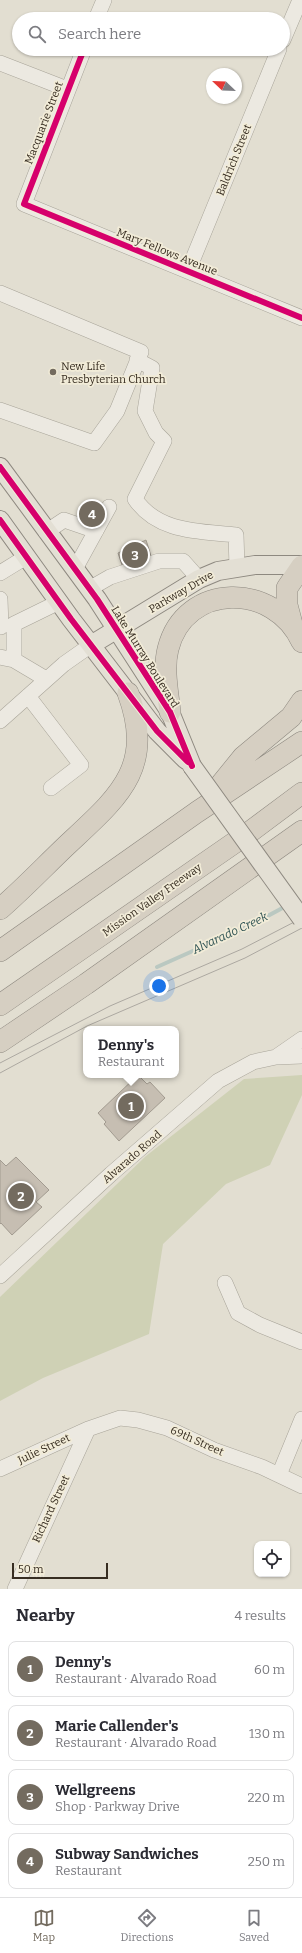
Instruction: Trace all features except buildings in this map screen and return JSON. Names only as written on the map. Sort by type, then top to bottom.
[{"type":"highway","points":[[302,565],[287,588],[287,605],[292,624],[302,642]]},
{"type":"highway","points":[[170,712],[166,663],[168,648],[179,624],[198,607],[218,599],[240,597],[266,604],[279,612],[292,624]]},
{"type":"highway","points":[[0,909],[104,810],[120,792],[129,776],[135,760],[137,742],[136,726],[128,693]]},
{"type":"highway","points":[[198,812],[244,757],[291,717],[302,701]]},
{"type":"highway","points":[[0,951],[198,812],[302,742]]},
{"type":"highway","name":"Mission Valley Freeway","points":[[0,1005],[247,834],[302,793]]},
{"type":"highway","points":[[0,1042],[86,984],[302,830]]},
{"type":"main road","name":"Lake Murray Boulevard","points":[[0,467],[46,532],[89,588],[170,712],[192,766]]},
{"type":"main road","name":"Lake Murray Boulevard","points":[[0,520],[59,602],[157,731],[192,766],[302,919]]},
{"type":"main road","name":"Parkway Drive","points":[[91,645],[199,579],[218,571],[255,565],[302,565]]},
{"type":"street","points":[[99,12],[104,0]]},
{"type":"street","points":[[290,24],[300,0]]},
{"type":"street","name":"Macquarie Street","points":[[24,204],[81,56]]},
{"type":"street","name":"Baldrich Street","points":[[188,271],[276,56]]},
{"type":"street","points":[[0,63],[68,89]]},
{"type":"street","name":"Mary Fellows Avenue","points":[[24,204],[302,318]]},
{"type":"street","points":[[0,293],[141,352],[117,411],[94,443],[0,410]]},
{"type":"street","points":[[137,360],[152,368],[145,411],[156,433],[164,441],[135,499],[141,508],[176,529],[236,535],[237,567]]},
{"type":"street","points":[[75,569],[109,507]]},
{"type":"street","points":[[46,532],[64,520],[96,530]]},
{"type":"street","points":[[0,573],[26,557]]},
{"type":"street","points":[[89,588],[110,577],[159,561],[183,561],[199,579]]},
{"type":"street","points":[[0,600],[5,626],[7,659],[46,679]]},
{"type":"street","points":[[5,626],[59,602]]},
{"type":"street","points":[[0,721],[46,679],[91,645]]},
{"type":"street","points":[[28,696],[81,764],[51,788]]},
{"type":"street","name":"Alvarado Road","points":[[276,1057],[302,1039]]},
{"type":"street","name":"Alvarado Road","points":[[0,1276],[111,1174],[218,1081],[253,1062],[276,1057],[302,1056]]},
{"type":"street","points":[[225,1283],[238,1313],[260,1325],[302,1342]]},
{"type":"street","name":"69th Street","points":[[88,1429],[120,1418],[138,1420],[167,1428],[214,1450],[280,1475],[302,1486]]},
{"type":"street","points":[[280,1475],[302,1419]]},
{"type":"street","name":"Julie Street","points":[[0,1469],[88,1429]]},
{"type":"street","name":"Richard Street","points":[[15,1589],[88,1429]]},
{"type":"green space","points":[[302,1075],[302,1095],[270,1165],[226,1184],[163,1244],[149,1334],[43,1378],[0,1401],[0,1297],[146,1156],[244,1079]]},
{"type":"waterway","name":"Alvarado Creek","points":[[157,967],[251,925],[288,905]]},
{"type":"tram line","points":[[0,1063],[110,1006],[242,949],[302,918]]},
{"type":"tram line","points":[[87,1026],[245,958],[302,928]]},
{"type":"tram line","points":[[0,1073],[83,1028]]},
{"type":"cycle path","points":[[81,56],[24,204],[302,318]]},
{"type":"cycle path","points":[[0,467],[97,599],[170,712],[192,766]]},
{"type":"cycle path","points":[[0,520],[71,619],[157,731],[188,762]]},
{"type":"place","name":"New Life Presbyterian Church","points":[[53,372]]},
{"type":"place","name":"Subway Sandwiches","points":[[92,514]]},
{"type":"place","name":"Wellgreens","points":[[135,555]]},
{"type":"place","name":"Denny's","points":[[131,1106]]},
{"type":"place","name":"Marie Callender's","points":[[21,1196]]}]
